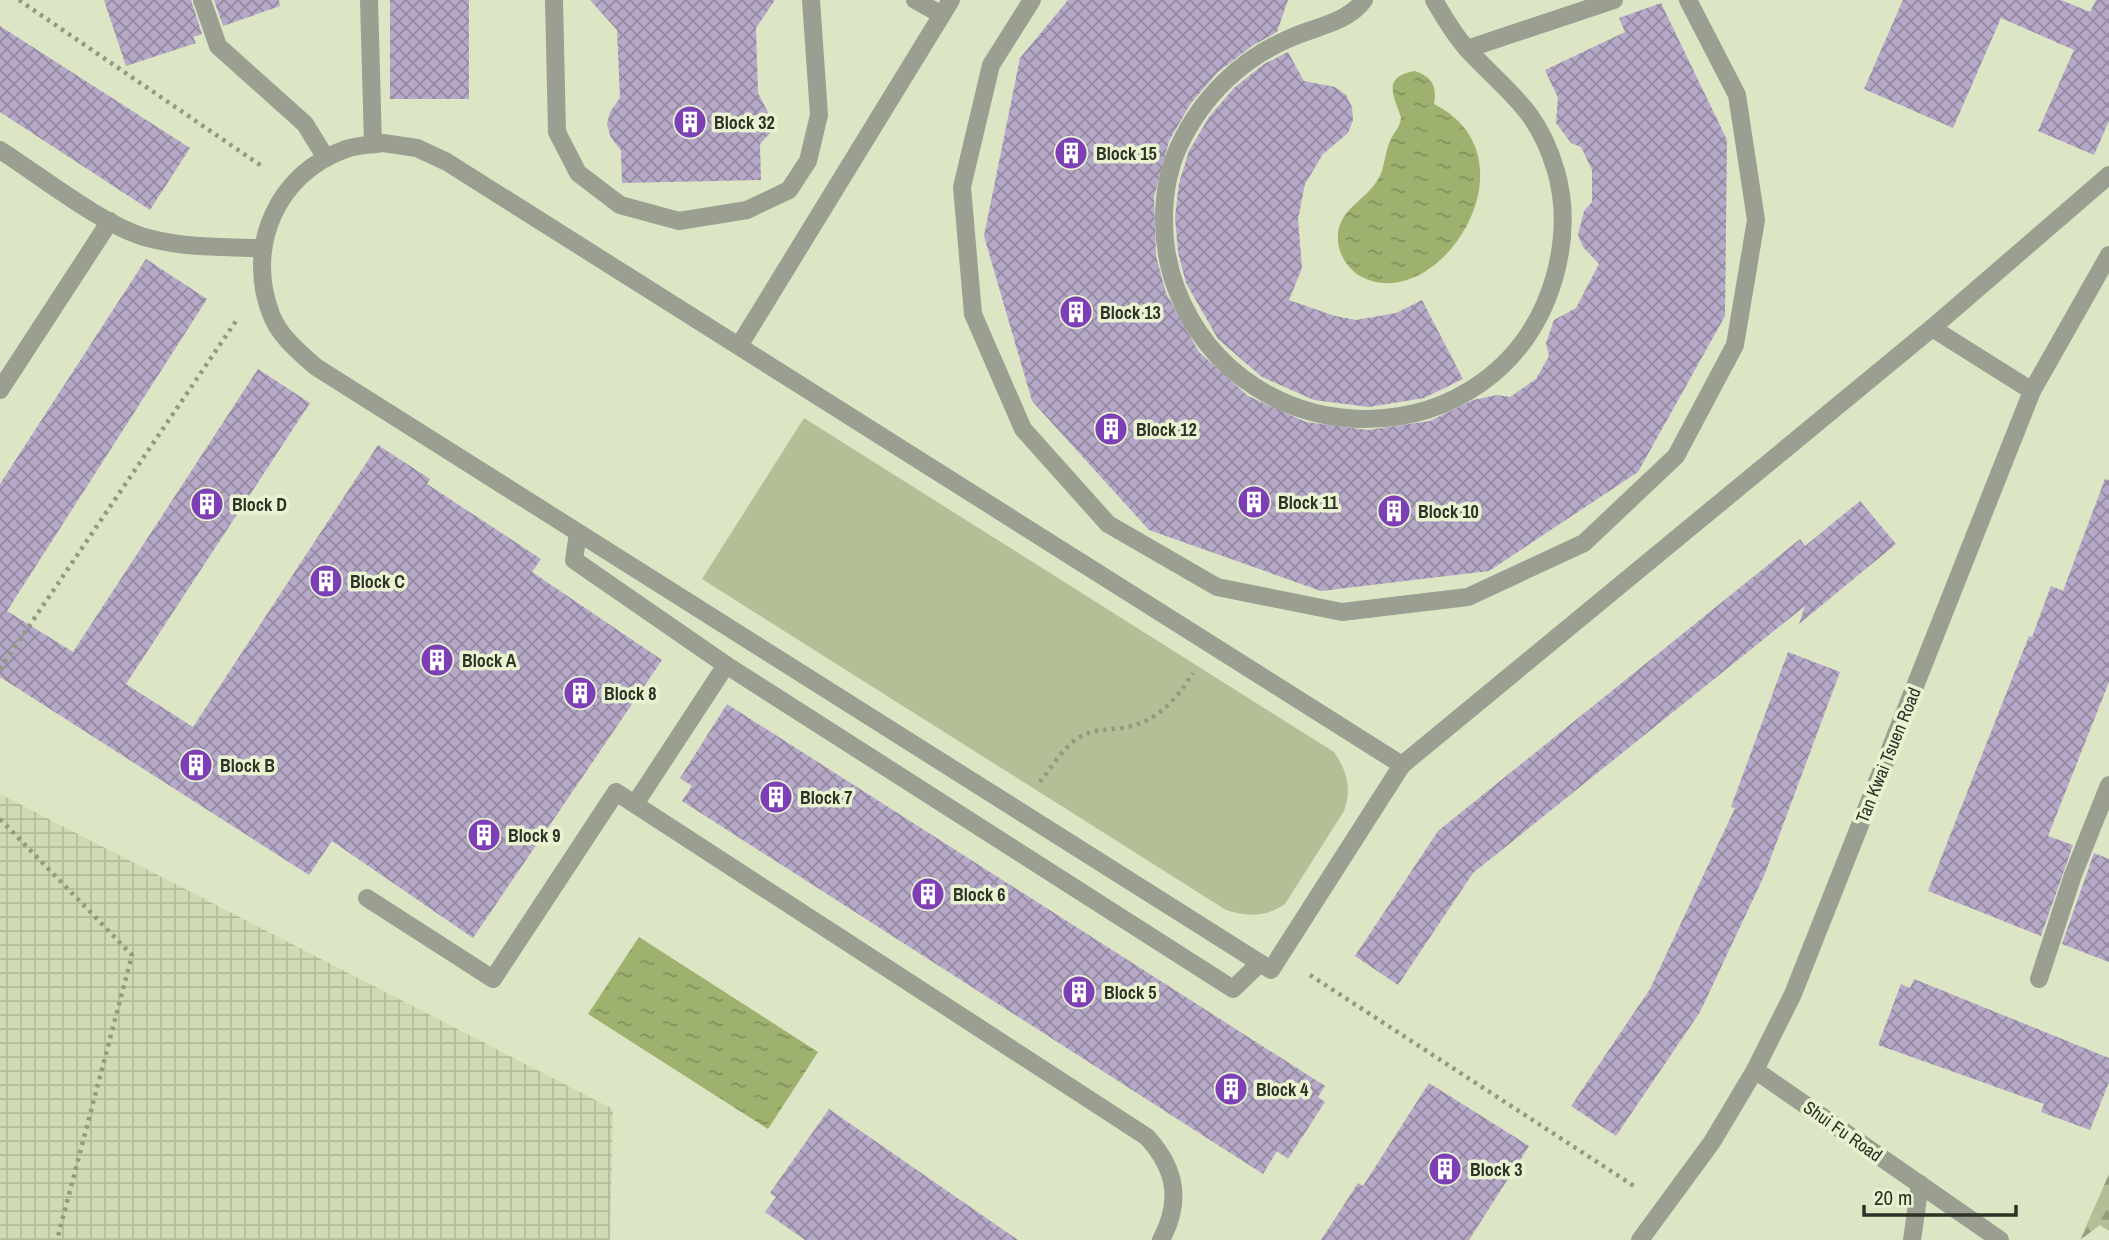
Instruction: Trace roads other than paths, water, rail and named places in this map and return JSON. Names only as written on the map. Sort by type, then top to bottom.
[{"type":"street","points":[[202,0],[218,46],[305,124],[326,158]]},
{"type":"street","points":[[369,0],[373,144]]},
{"type":"street","points":[[554,0],[556,132],[578,173],[620,205],[679,221],[747,210],[789,190],[808,161],[819,115],[811,0]]},
{"type":"street","points":[[739,346],[946,8],[915,0]]},
{"type":"street","points":[[1032,0],[991,65],[962,187],[973,314],[1023,429],[1108,524],[1217,587],[1342,612],[1468,597],[1561,554],[1584,543],[1676,456],[1735,345],[1756,220],[1737,95],[1688,0]]},
{"type":"street","points":[[1364,0],[1343,19],[1294,36],[1256,55],[1224,81],[1197,113],[1178,149],[1167,189],[1166,244],[1170,271],[1185,310],[1207,346],[1236,375],[1270,398],[1309,414],[1351,420],[1392,418],[1433,408],[1470,390],[1503,364],[1529,332],[1549,295],[1560,256],[1563,214],[1556,173],[1542,134],[1520,99],[1467,49],[1434,0]]},
{"type":"street","points":[[1467,49],[1615,0]]},
{"type":"street","points":[[1402,765],[447,162],[417,148],[383,143],[348,148],[326,158],[290,186],[271,215],[261,248],[262,283],[271,316],[291,345],[316,366],[1271,970],[1402,765],[1932,328],[2109,175]]},
{"type":"street","points":[[0,150],[110,221],[146,237],[184,245],[261,248]]},
{"type":"street","points":[[0,390],[110,221]]},
{"type":"street","name":"Tan Kwai Tsuen Road","points":[[1640,1240],[1712,1142],[1755,1070],[1793,995],[2032,391],[2109,255]]},
{"type":"street","points":[[1932,328],[2032,391]]},
{"type":"street","points":[[578,533],[574,560],[726,665],[1233,989],[1260,963]]},
{"type":"street","points":[[635,804],[726,665]]},
{"type":"street","points":[[2039,979],[2073,875],[2109,785]]},
{"type":"street","points":[[367,898],[493,979],[616,792],[1147,1137],[1163,1155],[1173,1175],[1175,1200],[1171,1223],[1161,1240]]},
{"type":"street","name":"Shui Fu Road","points":[[1755,1070],[2000,1240]]},
{"type":"street","points":[[1912,1240],[1920,1184]]},
{"type":"water","points":[[1415,71],[1426,76],[1432,83],[1434,104],[1465,129],[1479,160],[1478,193],[1466,226],[1446,255],[1419,275],[1390,283],[1360,276],[1352,270],[1340,251],[1339,230],[1346,214],[1371,189],[1382,172],[1390,141],[1401,118],[1394,95],[1394,83],[1404,74]]},
{"type":"water","points":[[639,937],[818,1052],[768,1129],[588,1014]]},
{"type":"place","name":"Block 32","points":[[690,122]]},
{"type":"place","name":"Block 15","points":[[1071,153]]},
{"type":"place","name":"Block 13","points":[[1076,312]]},
{"type":"place","name":"Block 12","points":[[1111,429]]},
{"type":"place","name":"Block 11","points":[[1254,502]]},
{"type":"place","name":"Block D","points":[[207,504]]},
{"type":"place","name":"Block 10","points":[[1394,511]]},
{"type":"place","name":"Block C","points":[[326,581]]},
{"type":"place","name":"Block A","points":[[437,660]]},
{"type":"place","name":"Block 8","points":[[580,693]]},
{"type":"place","name":"Block B","points":[[196,765]]},
{"type":"place","name":"Block 7","points":[[776,797]]},
{"type":"place","name":"Block 9","points":[[484,835]]},
{"type":"place","name":"Block 6","points":[[928,894]]},
{"type":"place","name":"Block 5","points":[[1079,992]]},
{"type":"place","name":"Block 4","points":[[1231,1089]]},
{"type":"place","name":"Block 3","points":[[1445,1169]]}]
